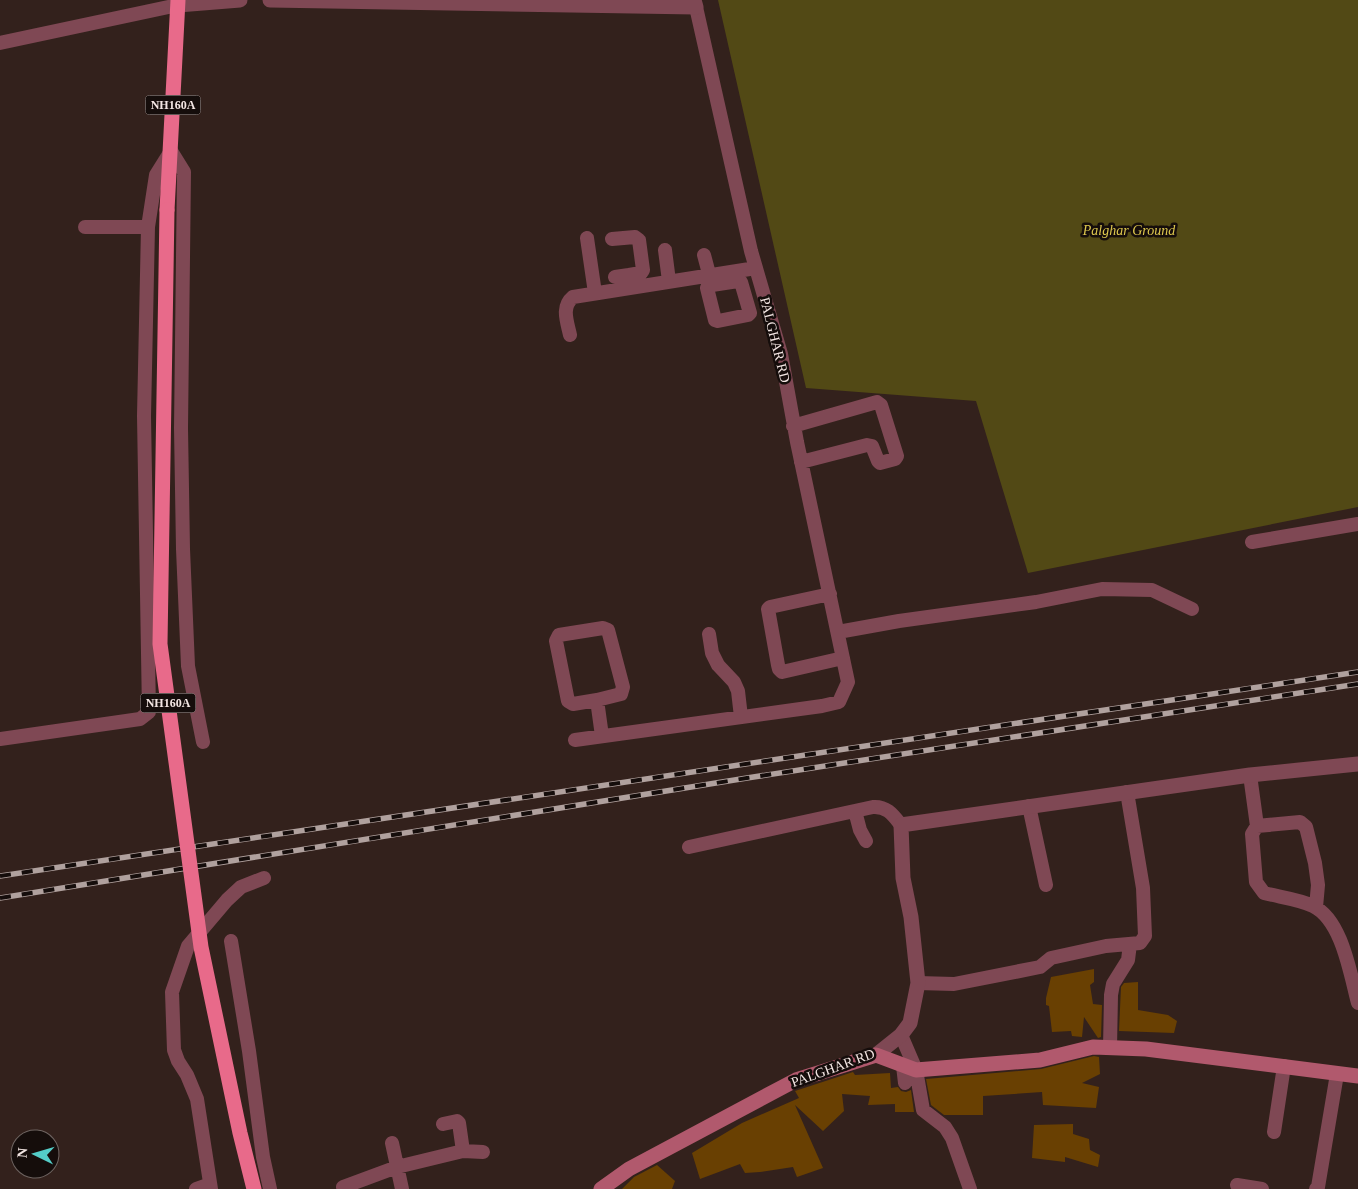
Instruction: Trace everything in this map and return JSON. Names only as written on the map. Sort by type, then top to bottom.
[{"type":"highway","name":"NH160A","points":[[178,2],[167,210],[160,644],[201,947],[240,1133],[254,1189]]},
{"type":"main road","points":[[876,1055],[909,1068],[1040,1060],[1093,1047],[1146,1049],[1358,1076]]},
{"type":"main road","name":"PALGHAR RD","points":[[601,1189],[629,1168],[796,1080],[876,1055]]},
{"type":"street","points":[[0,43],[178,2],[240,0]]},
{"type":"street","points":[[270,0],[695,3]]},
{"type":"street","name":"PALGHAR RD","points":[[695,3],[756,268],[780,354],[848,682],[839,702],[741,717]]},
{"type":"street","points":[[0,739],[140,719],[149,712],[144,416],[148,227],[156,175],[171,151],[184,172],[181,428],[183,549],[188,666],[203,742]]},
{"type":"street","points":[[85,228],[148,227]]},
{"type":"street","points":[[570,335],[565,308],[568,301],[573,297],[595,293],[641,273],[643,270],[639,240],[635,237],[612,239]]},
{"type":"street","points":[[586,238],[595,293]]},
{"type":"street","points":[[665,250],[669,281]]},
{"type":"street","points":[[704,255],[711,280]]},
{"type":"street","points":[[625,280],[711,280],[756,268]]},
{"type":"street","points":[[794,426],[878,402],[881,404],[896,456],[895,459],[880,463],[872,446],[867,445],[801,462]]},
{"type":"street","points":[[1252,542],[1358,524]]},
{"type":"street","points":[[838,632],[899,621],[1036,602],[1102,589],[1152,590],[1192,609]]},
{"type":"street","points":[[830,594],[768,609],[779,670],[782,672],[843,658]]},
{"type":"street","points":[[603,628],[608,630],[623,688],[621,694],[598,700],[573,704],[568,701],[556,641],[559,636],[603,628]]},
{"type":"street","points":[[575,740],[741,717],[738,692],[734,682],[718,665],[712,654],[709,634]]},
{"type":"street","points":[[598,700],[602,736]]},
{"type":"street","points":[[689,847],[880,807],[890,812],[901,825],[1250,775],[1358,764]]},
{"type":"street","points":[[1250,775],[1258,826],[1252,834],[1256,882],[1264,893],[1311,905],[1322,911],[1332,925],[1342,945],[1358,1002]]},
{"type":"street","points":[[918,983],[954,984],[1040,967],[1051,958],[1106,946],[1140,943],[1145,936],[1142,888],[1127,792]]},
{"type":"street","points":[[1029,806],[1046,885]]},
{"type":"street","points":[[855,812],[866,841]]},
{"type":"street","points":[[1258,826],[1300,822],[1306,827],[1315,863],[1318,885],[1316,907]]},
{"type":"street","name":"PALGHAR RD","points":[[876,1055],[902,1035],[910,1023],[918,983],[903,878],[901,825]]},
{"type":"street","points":[[196,1189],[211,1187],[197,1099],[174,1050],[172,992],[188,946],[227,900],[241,887],[264,878]]},
{"type":"street","points":[[230,941],[249,1051],[263,1157],[270,1189]]},
{"type":"street","points":[[1110,1048],[1113,984],[1128,960],[1130,944]]},
{"type":"street","points":[[902,1035],[909,1068],[923,1110],[944,1127],[952,1138],[970,1189]]},
{"type":"street","points":[[1274,1132],[1284,1066]]},
{"type":"street","points":[[905,1083],[909,1068]]},
{"type":"street","points":[[1316,1189],[1318,1188],[1337,1074]]},
{"type":"street","points":[[443,1124],[457,1121],[459,1123],[463,1150]]},
{"type":"street","points":[[392,1143],[402,1189]]},
{"type":"street","points":[[343,1187],[397,1167],[463,1150],[483,1152]]},
{"type":"street","points":[[1237,1185],[1262,1189]]},
{"type":"green space","name":"Palghar Ground","points":[[718,0],[1358,0],[1358,507],[1028,573],[976,401],[806,388]]},
{"type":"building","points":[[1094,969],[1094,982],[1090,985],[1093,1004],[1102,1005],[1101,1037],[1098,1038],[1084,1017],[1082,1037],[1072,1036],[1071,1031],[1052,1032],[1049,1006],[1046,1005],[1051,977]]},
{"type":"building","points":[[1138,982],[1138,1010],[1168,1015],[1177,1021],[1174,1033],[1119,1031],[1121,987],[1124,983]]},
{"type":"building","points":[[1094,1056],[1099,1057],[1100,1074],[1082,1083],[1099,1087],[1096,1108],[1043,1105],[1042,1092],[983,1096],[983,1115],[944,1115],[931,1105],[926,1079],[1041,1069]]},
{"type":"building","points":[[853,1072],[855,1075],[890,1073],[891,1088],[898,1087],[901,1091],[906,1092],[911,1090],[914,1112],[895,1112],[895,1104],[868,1105],[870,1096],[842,1094],[844,1111],[823,1131],[795,1105],[823,1168],[797,1177],[793,1167],[745,1173],[740,1164],[700,1179],[692,1153],[742,1123],[799,1098],[795,1091]]},
{"type":"building","points":[[1073,1124],[1073,1134],[1089,1139],[1090,1150],[1100,1155],[1098,1167],[1065,1157],[1065,1162],[1032,1158],[1034,1125]]},
{"type":"building","points":[[657,1165],[675,1181],[672,1189],[622,1189],[634,1177]]},
{"type":"railway","points":[[0,876],[1358,672]]},
{"type":"railway","points":[[0,898],[747,778],[1358,684]]}]
